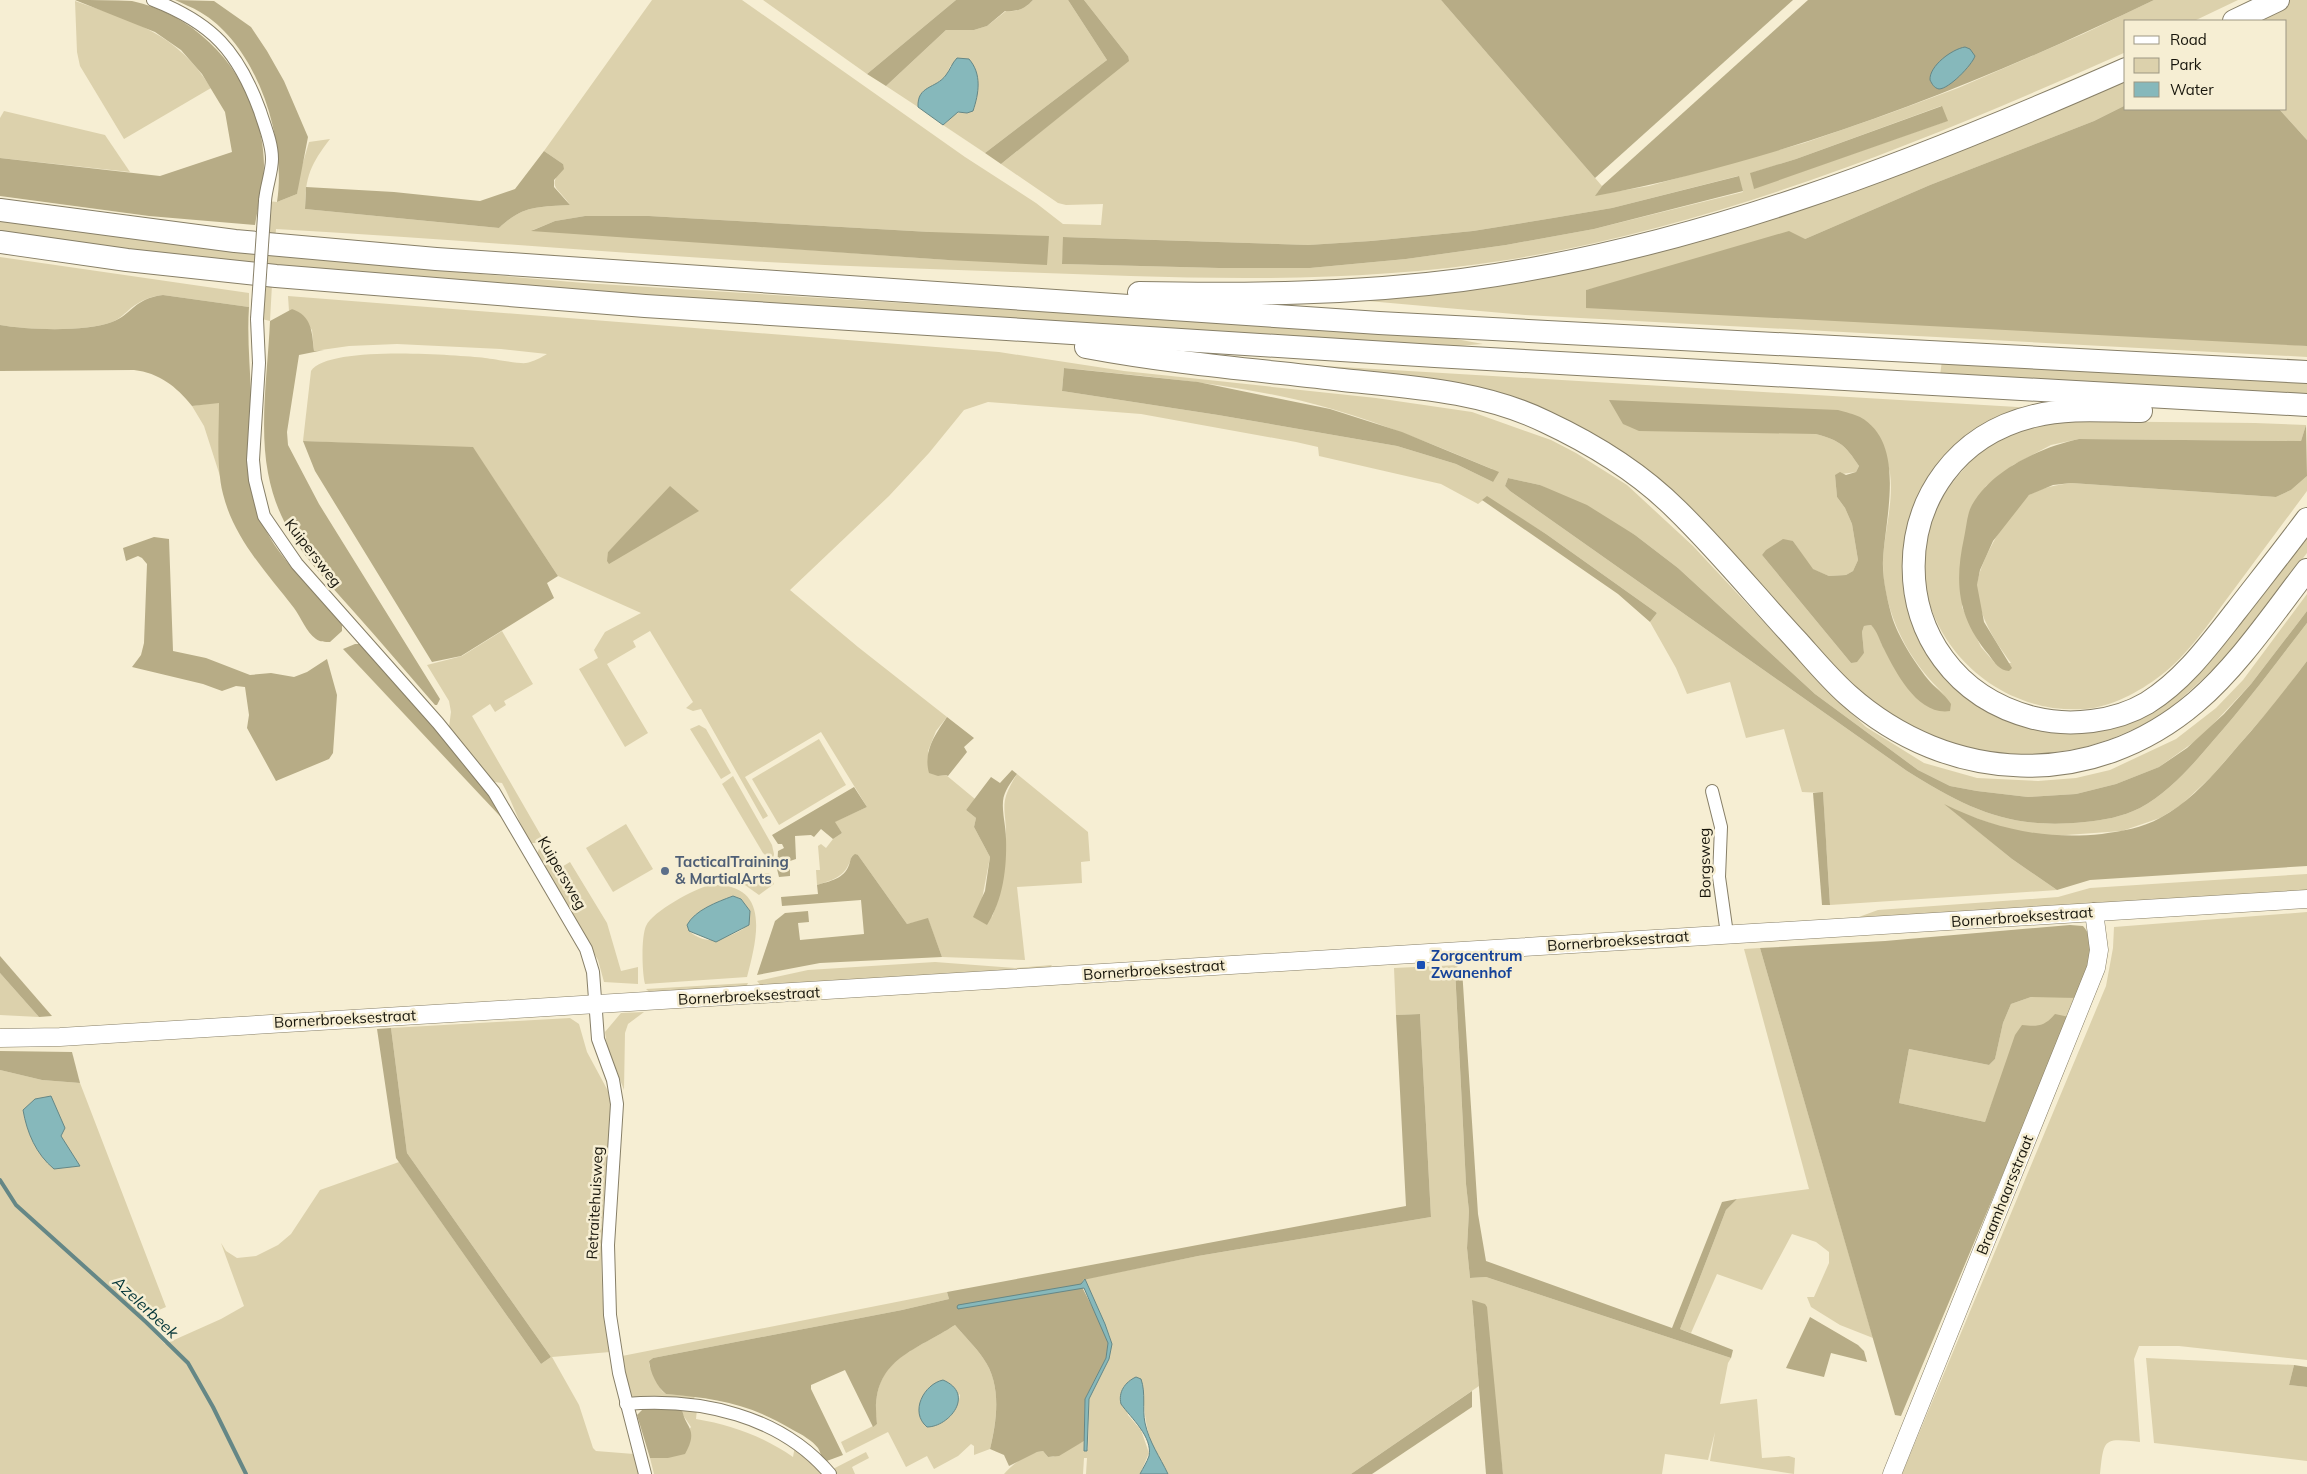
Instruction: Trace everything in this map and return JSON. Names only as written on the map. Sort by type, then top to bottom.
[{"type":"highway","points":[[2236,20],[2278,0]]},
{"type":"highway","points":[[1044,300],[1087,291],[1246,295],[1375,290],[1462,280],[1542,267],[1623,250],[1747,217],[1821,192],[1961,138],[2124,70]]},
{"type":"highway","points":[[0,210],[216,239],[446,260],[1379,323],[2307,372]]},
{"type":"highway","points":[[0,242],[127,260],[286,277],[644,306],[994,329],[2228,402],[2307,405]]},
{"type":"highway","points":[[994,329],[1153,359],[1427,388],[1492,402],[1543,420],[1595,448],[1630,471],[1676,508],[1817,664],[1864,709],[1889,727],[1914,741],[1974,761],[2002,766],[2043,766],[2080,761],[2120,749],[2157,730],[2196,702],[2225,672],[2307,570]]},
{"type":"highway","points":[[2228,402],[2178,412],[2059,412],[2034,416],[1987,434],[1963,453],[1947,471],[1930,497],[1918,526],[1914,554],[1914,581],[1919,611],[1930,638],[1946,663],[1972,689],[2005,709],[2026,716],[2047,721],[2082,722],[2124,713],[2145,704],[2184,673],[2208,646],[2307,519]]},
{"type":"main road","name":"Bornerbroeksestraat","points":[[0,1038],[60,1037],[596,1005],[2307,899]]},
{"type":"main road","name":"Braamhaarsstraat","points":[[1892,1474],[2096,968],[2099,950],[2094,912]]},
{"type":"street","name":"Kuipersweg","points":[[153,0],[180,12],[208,29],[228,50],[241,68],[256,102],[270,146],[272,161],[265,201],[257,318],[259,363],[253,460],[255,480],[264,516],[297,564],[438,723],[494,792],[586,948],[593,972],[596,1005]]},
{"type":"street","name":"Borgsweg","points":[[1712,791],[1721,827],[1718,869],[1727,934]]},
{"type":"street","name":"Retraitehuisweg","points":[[596,1005],[598,1039],[615,1086],[617,1104],[608,1245],[608,1295],[615,1350],[626,1404],[645,1474]]},
{"type":"street","points":[[626,1404],[692,1405],[756,1420],[804,1449],[830,1474]]},
{"type":"green space","points":[[652,0],[742,0],[965,157],[1036,203],[1063,224],[1101,225],[1103,204],[1066,205],[1058,203],[1001,164],[1091,91],[1128,56],[1084,0],[1441,0],[1602,186],[1596,195],[1649,186],[1804,143],[1885,115],[1958,88],[2083,34],[2154,0],[2238,0],[2196,20],[2124,20],[2124,53],[1975,117],[1823,176],[1746,202],[1667,225],[1588,244],[1507,260],[1445,268],[1384,274],[1261,278],[1076,274],[749,261],[276,229],[274,256],[584,283],[1445,337],[1483,344],[1442,347],[489,287],[273,266],[270,321],[262,319],[265,266],[0,234],[0,219],[224,251],[253,253],[268,201],[277,202],[297,194],[299,176],[309,142],[330,139],[310,171],[306,188],[305,209],[499,228],[508,220],[524,211],[540,207],[570,205],[555,186],[556,178],[563,164],[544,151]],"holes":[[[1941,106],[1947,121],[1754,188],[1751,173],[1796,159]],[[1738,176],[1743,192],[1594,229],[1506,245],[1406,259],[1310,268],[1062,264],[1064,237],[1308,245],[1371,241],[1473,231],[1612,208]],[[585,216],[649,216],[930,232],[948,260],[533,230],[555,221]]]},
{"type":"green space","points":[[763,0],[956,0],[867,74]]},
{"type":"green space","points":[[1033,0],[1068,0],[1107,60],[985,153],[943,125],[955,114],[967,113],[951,65],[941,80],[923,91],[918,100],[918,107],[886,86],[946,30],[974,30],[987,26],[1006,11],[1021,9]]},
{"type":"green space","points":[[2285,0],[2307,0],[2307,140],[2280,110],[2287,110],[2287,20],[2241,20]]},
{"type":"green space","points":[[75,1],[116,15],[152,31],[184,54],[198,69],[211,88],[124,139],[80,66],[77,52]]},
{"type":"green space","points":[[2124,76],[2124,106],[2094,121],[1930,185],[1805,239],[1586,290],[2307,346],[2307,357],[1525,315],[1323,297],[1567,270]]},
{"type":"green space","points":[[4,111],[105,135],[130,172],[0,158],[0,118]]},
{"type":"green space","points":[[0,257],[249,293],[249,307],[163,295],[154,296],[142,301],[118,319],[101,325],[56,329],[0,325]]},
{"type":"green space","points":[[288,296],[999,352],[1124,371],[1376,398],[1472,412],[1551,440],[1576,453],[1627,485],[1693,546],[1832,695],[1866,727],[1924,763],[1977,778],[2038,781],[2076,778],[2110,770],[2176,739],[2216,708],[2243,680],[2307,594],[2307,611],[2251,684],[2201,737],[2159,767],[2116,784],[2076,794],[2028,797],[1977,791],[1950,786],[1918,770],[1815,694],[1678,568],[1635,535],[1540,485],[1508,478],[1505,486],[1510,491],[1907,771],[1970,806],[1991,814],[2034,823],[2058,824],[2113,818],[2151,802],[2170,787],[2196,761],[2225,728],[2307,623],[2307,661],[2277,701],[2212,776],[2181,805],[2160,818],[2122,831],[2052,836],[2013,831],[1947,806],[2012,859],[2057,890],[1830,905],[1823,793],[1802,792],[1784,729],[1746,738],[1730,682],[1687,694],[1676,668],[1650,622],[1657,613],[1546,534],[1487,497],[1478,504],[1441,484],[1319,456],[1318,447],[1296,442],[1141,414],[988,402],[964,410],[929,453],[889,496],[790,590],[858,647],[947,717],[936,731],[928,751],[938,776],[946,775],[975,799],[966,810],[976,818],[974,827],[990,857],[982,899],[992,917],[1001,889],[1004,870],[1006,841],[1005,800],[1017,774],[1088,832],[1090,861],[1081,862],[1082,883],[1017,887],[1025,960],[942,957],[928,919],[907,924],[858,855],[852,856],[847,868],[839,876],[817,885],[816,870],[820,870],[818,846],[821,844],[826,848],[833,839],[842,833],[834,822],[867,807],[821,732],[745,777],[768,816],[763,819],[701,709],[693,711],[686,708],[693,702],[650,631],[633,641],[636,647],[607,664],[648,733],[625,747],[579,669],[598,658],[594,650],[605,632],[641,613],[558,576],[473,448],[303,441],[311,371],[322,363],[365,355],[421,354],[526,363],[547,354],[501,349],[397,344],[349,346],[314,351],[312,330],[292,309],[289,311]],"holes":[[[1064,368],[1199,382],[1299,400],[1393,429],[1492,469],[1493,482],[1456,464],[1397,446],[1218,415],[1062,391]],[[698,511],[609,563],[608,552],[622,538]]]},
{"type":"green space","points":[[1942,360],[2307,381],[2307,398],[1940,376]]},
{"type":"green space","points":[[1275,363],[2034,408],[1913,513],[1926,640],[2024,720],[2159,700],[2307,525],[2307,553],[2217,666],[2172,707],[2141,726],[2082,748],[2036,755],[1996,753],[1960,748],[1930,737],[1860,698],[1731,559],[1567,425]],"holes":[[[1816,434],[1880,440],[1889,469],[1891,484],[1883,561],[1887,598],[1900,635],[1910,652],[1920,668],[1946,695],[1882,645],[1877,631],[1871,625],[1864,626],[1862,632],[1864,653],[1851,663],[1762,555],[1793,541],[1812,569],[1829,576],[1846,575],[1853,571],[1858,560],[1852,524],[1845,508],[1837,497],[1835,475],[1856,472],[1859,466],[1842,445]]]},
{"type":"green space","points":[[219,402],[220,476],[204,426],[192,406]]},
{"type":"green space","points":[[2067,421],[2306,425],[2301,441],[2079,439],[2051,445],[2013,465],[1986,486],[1970,509],[1962,607],[1981,647],[1995,663],[2011,663],[1988,628],[1984,618],[1978,599],[1978,578],[1996,536],[2014,510],[2031,494],[2046,488],[2071,483],[2276,497],[2291,490],[2307,476],[2307,491],[2189,649],[2170,668],[2143,688],[2115,702],[2085,709],[2043,706],[2005,692],[1972,669],[1947,640],[1930,605],[1924,567],[1929,527],[1948,489],[1960,473],[1981,452],[2006,437],[2044,425]]},
{"type":"green space","points":[[502,631],[533,684],[504,701],[506,705],[495,712],[490,704],[472,716],[543,839],[536,843],[531,843],[527,836],[502,783],[494,782],[449,727],[451,712],[449,701],[427,665],[462,656]]},
{"type":"green space","points":[[699,725],[706,729],[731,773],[721,779],[690,729]]},
{"type":"green space","points":[[819,739],[846,785],[779,825],[752,779]]},
{"type":"green space","points":[[733,776],[772,845],[773,862],[763,853],[722,784]]},
{"type":"green space","points":[[626,824],[653,869],[613,892],[586,848]]},
{"type":"green space","points":[[547,844],[560,868],[570,862],[607,923],[621,971],[638,967],[638,984],[604,982],[598,960],[537,854],[539,849]]},
{"type":"green space","points":[[769,873],[774,884],[759,895],[735,878]]},
{"type":"green space","points":[[2307,874],[2307,891],[1845,922],[1878,910],[2058,897],[2090,888]]},
{"type":"green space","points":[[710,885],[730,887],[743,893],[752,903],[756,916],[756,930],[747,977],[645,984],[642,955],[646,926],[665,907]],"holes":[[[733,896],[741,899],[750,911],[743,929],[716,940],[703,939],[689,931],[687,925],[701,910]]]},
{"type":"green space","points":[[2307,912],[2307,1360],[2179,1346],[2139,1346],[2134,1359],[2140,1442],[2119,1440],[2108,1443],[2103,1453],[2100,1474],[1902,1474],[2106,986],[2113,948],[2114,927]]},
{"type":"green space","points":[[1760,948],[1873,1338],[1840,1325],[1811,1307],[1807,1297],[1814,1297],[1829,1263],[1829,1252],[1816,1242],[1792,1234],[1762,1290],[1717,1274],[1691,1333],[1680,1329],[1726,1210],[1737,1199],[1809,1189],[1744,949]]},
{"type":"green space","points":[[935,962],[1015,968],[1052,965],[1048,970],[762,987],[757,981],[808,970]]},
{"type":"green space","points":[[1459,965],[1455,970],[1469,1211],[1467,1248],[1470,1278],[1486,1277],[1731,1358],[1728,1363],[1720,1404],[1757,1399],[1762,1458],[1789,1456],[1795,1458],[1794,1474],[1710,1461],[1715,1432],[1708,1460],[1665,1454],[1662,1474],[1503,1474],[1496,1412],[1472,1301],[1479,1386],[1351,1474],[1168,1474],[1157,1457],[1149,1437],[1143,1385],[1136,1377],[1123,1387],[1128,1415],[1141,1430],[1149,1453],[1140,1474],[1086,1474],[1087,1458],[1084,1458],[1083,1474],[1004,1474],[1021,1459],[1037,1452],[1043,1451],[1048,1457],[1053,1457],[1084,1441],[1085,1451],[1088,1449],[1089,1399],[1110,1337],[1085,1279],[1198,1256],[1431,1217],[1420,1014],[1396,1015],[1394,968]]},
{"type":"green space","points":[[0,973],[39,1017],[0,1015]]},
{"type":"green space","points":[[748,983],[746,987],[654,996],[646,989]]},
{"type":"green space","points":[[2056,996],[2076,998],[2069,1017],[2038,1027],[2000,1081],[1985,1122],[1899,1103],[1909,1049],[1989,1065],[1995,1059],[2003,1023],[2011,1004],[2031,997]]},
{"type":"green space","points":[[644,1012],[628,1024],[625,1033],[624,1090],[607,1046],[605,1032],[621,1013]]},
{"type":"green space","points":[[570,1018],[579,1024],[587,1052],[608,1091],[611,1106],[602,1229],[602,1291],[610,1352],[552,1357],[579,1405],[593,1448],[596,1451],[634,1454],[639,1474],[0,1474],[0,1070],[42,1080],[80,1083],[166,1307],[140,1318],[165,1344],[221,1319],[244,1306],[221,1243],[226,1251],[237,1258],[256,1256],[278,1245],[291,1234],[320,1190],[399,1162],[541,1364],[551,1357],[407,1153],[391,1028]]},
{"type":"green space","points":[[947,1292],[949,1299],[902,1310],[653,1358],[649,1361],[649,1365],[662,1391],[666,1394],[695,1396],[693,1402],[643,1399],[630,1396],[622,1356]]},
{"type":"green space","points":[[955,1325],[977,1349],[989,1368],[993,1379],[996,1414],[990,1449],[974,1455],[974,1446],[971,1444],[958,1456],[934,1469],[927,1456],[906,1467],[888,1432],[846,1453],[841,1442],[877,1424],[876,1402],[880,1385],[887,1371],[909,1351]],"holes":[[[960,1394],[954,1410],[932,1427],[924,1425]]]},
{"type":"green space","points":[[2146,1358],[2294,1365],[2289,1385],[2307,1387],[2307,1461],[2154,1443]]},
{"type":"green space","points":[[682,1408],[697,1409],[696,1419],[746,1432],[770,1443],[793,1457],[795,1446],[826,1474],[654,1474],[650,1458],[668,1458],[691,1427],[683,1415]]},
{"type":"green space","points":[[866,1452],[869,1458],[852,1467],[855,1474],[835,1474],[831,1470]]},
{"type":"shaded area","points":[[75,0],[132,1],[159,9],[184,23],[206,40],[226,60],[242,83],[254,109],[261,137],[264,173],[255,225],[149,216],[0,196],[0,158],[160,176],[232,152],[225,112],[202,74],[181,50],[155,32]]},
{"type":"shaded area","points":[[175,0],[214,1],[251,27],[267,51],[284,81],[308,137],[297,194],[277,202],[279,177],[272,123],[264,96],[252,70],[237,47],[220,27],[200,12]]},
{"type":"shaded area","points":[[956,0],[1033,0],[1021,9],[1005,11],[987,26],[974,30],[946,30],[886,86],[867,74]]},
{"type":"shaded area","points":[[1068,0],[1084,0],[1128,56],[1129,61],[1001,164],[985,153],[1107,60]]},
{"type":"shaded area","points":[[1441,0],[1793,0],[1595,178]]},
{"type":"shaded area","points":[[1808,0],[2154,0],[2019,62],[1880,116],[1739,162],[1595,196],[1602,186]]},
{"type":"shaded area","points":[[1942,106],[1948,121],[1754,189],[1750,173],[1796,159]]},
{"type":"shaded area","points":[[2124,106],[2124,110],[2280,110],[2307,140],[2307,346],[1586,308],[1586,290],[1789,231],[1805,239],[1930,185],[2094,121]]},
{"type":"shaded area","points":[[544,151],[563,164],[564,169],[554,180],[554,187],[570,205],[540,207],[524,211],[508,220],[499,228],[305,209],[306,187],[394,192],[480,201],[515,189]]},
{"type":"shaded area","points":[[1739,176],[1743,191],[1594,229],[1506,245],[1406,259],[1310,268],[1062,264],[1063,237],[1308,245],[1371,241],[1473,231],[1612,208]]},
{"type":"shaded area","points":[[585,216],[649,216],[930,232],[1049,236],[1047,265],[948,260],[531,231],[555,221]]},
{"type":"shaded area","points":[[163,295],[249,307],[248,340],[251,395],[248,461],[254,503],[261,521],[282,555],[336,615],[342,625],[342,631],[330,642],[323,642],[312,636],[294,608],[252,555],[235,526],[223,494],[219,472],[219,403],[192,406],[180,392],[159,377],[134,370],[0,371],[0,325],[25,328],[73,329],[101,325],[119,319],[145,300]]},
{"type":"shaded area","points":[[292,309],[299,312],[307,320],[310,326],[314,351],[324,350],[299,355],[287,432],[288,445],[319,504],[440,699],[437,705],[313,565],[290,533],[281,515],[268,473],[265,455],[265,397],[270,321]]},
{"type":"shaded area","points":[[1064,368],[1198,382],[1330,409],[1402,432],[1499,472],[1493,482],[1456,464],[1397,446],[1218,415],[1062,391]]},
{"type":"shaded area","points":[[1609,400],[1838,410],[1860,417],[1875,429],[1884,444],[1890,482],[1883,575],[1891,613],[1896,628],[1910,654],[1928,679],[1949,701],[1951,704],[1950,711],[1938,711],[1918,700],[1895,670],[1877,633],[1871,625],[1864,626],[1862,632],[1864,653],[1857,662],[1851,663],[1762,555],[1766,550],[1783,539],[1793,541],[1813,569],[1829,576],[1846,575],[1853,571],[1858,560],[1852,524],[1845,508],[1837,497],[1835,475],[1840,472],[1846,475],[1856,472],[1859,466],[1846,448],[1831,439],[1816,434],[1639,431],[1623,424]]},
{"type":"shaded area","points":[[2306,425],[2307,476],[2291,490],[2276,497],[2071,483],[2053,485],[2029,495],[1993,541],[1980,570],[1977,585],[1984,622],[2012,668],[2006,671],[2000,668],[1979,641],[1971,628],[1961,600],[1959,570],[1961,555],[1970,509],[1978,495],[2002,472],[2048,448],[2079,439],[2301,441]]},
{"type":"shaded area","points":[[303,441],[473,447],[558,576],[547,583],[554,598],[461,656],[432,662],[315,471]]},
{"type":"shaded area","points":[[1508,478],[1540,485],[1587,505],[1635,535],[1678,568],[1815,694],[1918,770],[1950,786],[1977,791],[2028,797],[2076,794],[2116,784],[2159,767],[2187,748],[2224,714],[2251,684],[2307,611],[2307,623],[2225,728],[2170,787],[2151,802],[2113,818],[2058,824],[2034,823],[1991,814],[1970,806],[1907,771],[1510,491],[1505,486]]},
{"type":"shaded area","points":[[670,486],[699,511],[609,564],[607,561],[608,552]]},
{"type":"shaded area","points":[[1487,496],[1546,534],[1657,613],[1650,622],[1618,594],[1482,500]]},
{"type":"shaded area","points":[[154,537],[169,539],[173,651],[206,658],[250,675],[271,673],[294,677],[307,672],[327,659],[337,695],[333,753],[329,759],[276,781],[247,728],[249,715],[245,687],[236,686],[222,691],[203,684],[132,667],[141,655],[144,643],[147,564],[138,556],[126,561],[123,548]]},
{"type":"shaded area","points":[[360,644],[473,771],[513,830],[343,649]]},
{"type":"shaded area","points":[[2307,661],[2307,866],[2090,880],[2057,890],[2012,859],[1944,804],[1963,813],[2001,826],[2040,834],[2102,834],[2139,827],[2172,811],[2193,795],[2256,725]]},
{"type":"shaded area","points":[[947,717],[974,738],[964,747],[967,752],[948,776],[938,776],[929,773],[929,750],[938,730]]},
{"type":"shaded area","points":[[1012,770],[1017,774],[1006,790],[1003,801],[1006,834],[1005,872],[997,905],[987,925],[973,917],[985,891],[990,857],[974,827],[976,818],[966,810],[991,777],[1000,783]]},
{"type":"shaded area","points":[[854,787],[867,807],[835,822],[842,833],[833,839],[821,829],[814,837],[811,835],[795,836],[796,859],[790,861],[790,876],[779,877],[777,869],[778,851],[784,848],[782,844],[778,844],[772,835]]},
{"type":"shaded area","points":[[1823,792],[1830,905],[1822,905],[1813,793]]},
{"type":"shaded area","points":[[855,854],[858,855],[907,924],[928,918],[942,957],[820,963],[757,975],[775,921],[785,913],[808,911],[809,922],[798,923],[800,940],[864,934],[861,900],[782,906],[781,897],[818,894],[817,885],[832,881],[844,873],[847,870],[851,857]]},
{"type":"shaded area","points":[[2070,925],[2083,926],[2089,935],[2092,953],[2088,971],[2076,998],[2031,997],[2011,1004],[2003,1023],[1995,1059],[1989,1065],[1909,1049],[1899,1103],[1985,1122],[2015,1035],[2022,1025],[2041,1025],[2055,1014],[2069,1017],[1901,1416],[1895,1415],[1760,948],[1885,941]]},
{"type":"shaded area","points":[[0,956],[52,1016],[39,1017],[0,973]]},
{"type":"shaded area","points":[[1455,969],[1462,969],[1478,1214],[1486,1261],[1672,1328],[1722,1202],[1737,1199],[1726,1210],[1680,1329],[1733,1350],[1731,1358],[1486,1277],[1470,1278],[1467,1248],[1469,1211]]},
{"type":"shaded area","points":[[1420,1014],[1431,1217],[1198,1256],[1083,1280],[1082,1287],[1105,1332],[1108,1343],[1106,1358],[1085,1399],[1084,1441],[1059,1456],[1048,1457],[1043,1451],[1037,1452],[1009,1466],[1004,1455],[990,1449],[996,1414],[993,1379],[989,1368],[977,1349],[955,1325],[909,1352],[887,1372],[880,1385],[876,1403],[877,1424],[873,1427],[845,1370],[811,1385],[811,1389],[843,1455],[824,1462],[818,1448],[813,1443],[777,1421],[747,1408],[716,1400],[666,1394],[654,1379],[649,1361],[653,1358],[902,1310],[949,1299],[947,1292],[1406,1206],[1396,1015]]},
{"type":"shaded area","points":[[391,1028],[407,1153],[551,1357],[541,1364],[396,1158],[377,1029]]},
{"type":"shaded area","points":[[0,1051],[72,1052],[80,1083],[42,1080],[0,1070]]},
{"type":"shaded area","points":[[1472,1300],[1485,1304],[1487,1307],[1503,1474],[1486,1474]]},
{"type":"shaded area","points":[[1810,1317],[1858,1345],[1864,1351],[1867,1362],[1831,1353],[1824,1377],[1786,1368]]},
{"type":"shaded area","points":[[2294,1365],[2307,1367],[2307,1387],[2289,1385]]},
{"type":"shaded area","points":[[1472,1391],[1472,1407],[1372,1474],[1351,1474]]},
{"type":"shaded area","points":[[682,1408],[691,1433],[691,1439],[685,1454],[668,1458],[650,1458],[637,1415],[643,1409]]},
{"type":"water","points":[[1965,47],[1970,49],[1975,56],[1970,65],[1948,85],[1939,89],[1936,88],[1930,80],[1933,69],[1942,59],[1954,51]]},
{"type":"water","points":[[957,58],[969,59],[973,65],[978,77],[977,97],[973,111],[967,113],[958,112],[943,125],[918,107],[919,100],[924,91],[942,79]]},
{"type":"water","points":[[733,896],[741,899],[750,911],[749,925],[716,942],[689,931],[687,925],[695,915],[707,907]]},
{"type":"water","points":[[51,1096],[65,1128],[61,1136],[80,1166],[54,1169],[37,1150],[30,1135],[23,1110],[35,1099]]},
{"type":"water","points":[[1085,1279],[1112,1344],[1109,1359],[1089,1399],[1087,1451],[1084,1451],[1085,1399],[1106,1358],[1108,1343],[1084,1288],[958,1309],[957,1307],[958,1305],[1081,1284]]},
{"type":"water","points":[[1136,1377],[1141,1379],[1144,1395],[1144,1418],[1147,1430],[1168,1474],[1140,1474],[1149,1456],[1148,1442],[1120,1400],[1123,1388]]},
{"type":"water","points":[[943,1380],[953,1386],[958,1393],[956,1409],[943,1422],[927,1427],[919,1414],[921,1399],[930,1387]]},
{"type":"waterway","name":"Azelerbeek","points":[[0,1180],[16,1205],[146,1322],[188,1363],[213,1407],[246,1474]]},
{"type":"place","name":"TacticalTraining & MartialArts","points":[[665,871]]},
{"type":"place","name":"Zorgcentrum Zwanenhof","points":[[1421,965]]}]
